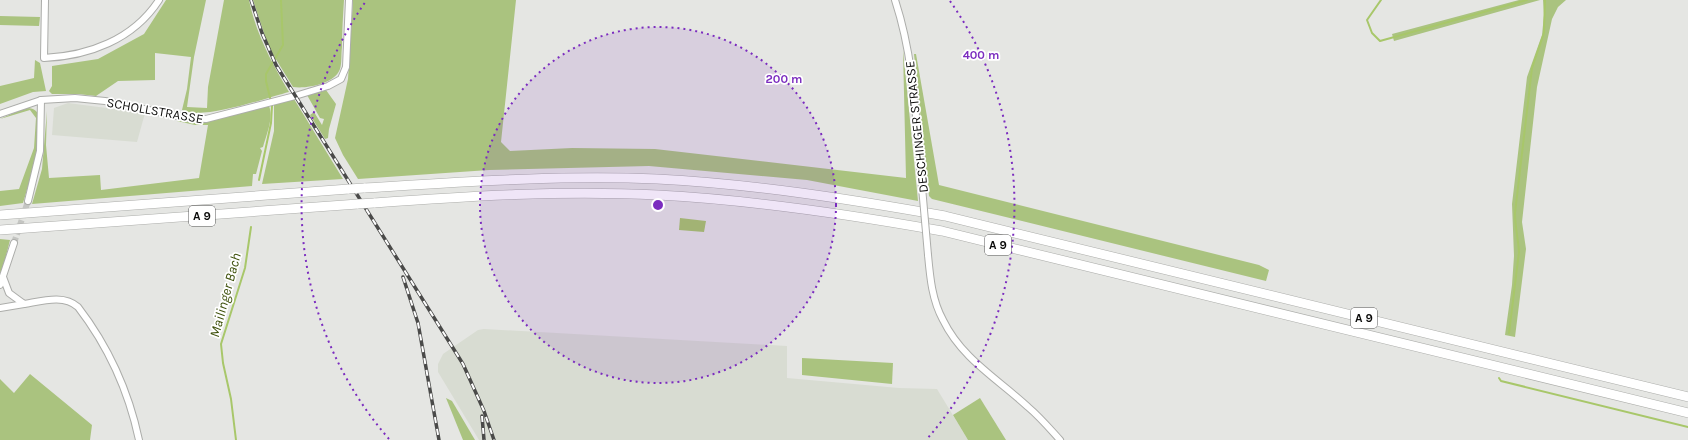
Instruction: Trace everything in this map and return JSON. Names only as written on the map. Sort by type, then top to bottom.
[{"type":"highway","name":"A 9","points":[[0,215],[348,189],[559,178],[642,179],[750,186],[843,198],[952,218],[1688,397]]},
{"type":"highway","name":"A 9","points":[[0,230],[470,196],[537,194],[657,195],[750,202],[842,213],[942,231],[1688,413]]},
{"type":"street","points":[[45,0],[44,58],[78,55],[110,43],[138,23],[158,0]]},
{"type":"street","name":"SCHOLLSTRASSE","points":[[0,114],[41,100],[68,98],[93,99],[202,119],[215,118],[335,83],[341,79],[346,67],[349,0]]},
{"type":"street","name":"DESCHINGER STRASSE","points":[[895,0],[901,20],[912,75],[930,278],[935,301],[942,320],[952,337],[966,355],[1028,407],[1060,440]]},
{"type":"street","points":[[28,201],[40,151],[41,100]]},
{"type":"street","points":[[0,285],[14,243]]},
{"type":"street","points":[[3,277],[9,293],[24,304]]},
{"type":"street","points":[[0,308],[61,299],[71,302],[78,308],[111,358],[135,419],[139,440]]},
{"type":"shaded area","points":[[166,0],[206,0],[194,57],[187,107],[207,108],[208,87],[224,0],[249,0],[260,36],[289,92],[218,111],[191,113],[182,110],[187,89],[191,57],[155,53],[155,80],[118,81],[96,96],[52,94],[49,91],[52,86],[52,66],[98,59],[144,34]]},
{"type":"shaded area","points":[[253,0],[344,0],[341,64],[337,74],[326,82],[320,84],[305,87],[293,87],[269,48]]},
{"type":"shaded area","points":[[353,0],[516,0],[501,142],[510,151],[572,148],[655,149],[906,178],[903,50],[918,201],[807,180],[649,166],[489,170],[358,179],[343,155],[335,138],[348,79]]},
{"type":"shaded area","points":[[1519,0],[1540,0],[1394,41],[1392,34]]},
{"type":"shaded area","points":[[1543,0],[1566,0],[1558,7],[1552,19],[1537,87],[1522,222],[1526,249],[1515,337],[1505,335],[1512,285],[1514,256],[1512,204],[1527,77],[1542,35],[1544,15]]},
{"type":"shaded area","points":[[0,16],[40,17],[39,26],[0,25]]},
{"type":"shaded area","points":[[914,54],[916,54],[939,185],[1259,265],[1269,270],[1266,281],[932,199],[929,196]]},
{"type":"shaded area","points":[[35,60],[40,63],[46,91],[33,92],[0,104],[0,86],[34,78]]},
{"type":"shaded area","points":[[326,90],[336,104],[328,138],[325,139],[310,115],[314,112],[322,125],[324,119],[320,118],[307,95]]},
{"type":"shaded area","points":[[294,99],[343,179],[262,184],[274,131],[274,105]]},
{"type":"shaded area","points":[[68,103],[145,113],[137,142],[52,135],[54,108]]},
{"type":"shaded area","points":[[269,106],[271,116],[269,126],[263,147],[260,148],[262,151],[256,174],[253,174],[252,186],[32,204],[42,169],[47,111],[46,145],[49,178],[100,175],[101,190],[199,178],[208,125],[195,125],[177,121],[178,119],[210,121]]},
{"type":"shaded area","points":[[25,108],[34,109],[39,116],[36,160],[23,203],[0,206],[0,191],[19,189],[34,148],[36,118],[30,110],[0,119]]},
{"type":"shaded area","points":[[680,218],[706,221],[704,232],[679,230]]},
{"type":"shaded area","points":[[0,239],[10,240],[0,280]]},
{"type":"shaded area","points":[[484,329],[787,346],[787,378],[899,388],[937,389],[968,440],[479,440],[438,372],[438,364],[443,354],[478,330]]},
{"type":"shaded area","points":[[802,358],[893,363],[892,384],[802,375]]},
{"type":"shaded area","points":[[30,374],[92,425],[90,440],[0,440],[0,379],[14,393]]},
{"type":"shaded area","points":[[446,398],[452,401],[475,440],[463,440]]},
{"type":"shaded area","points":[[980,398],[1006,440],[968,440],[953,415]]},
{"type":"waterway","name":"Mailinger Bach","points":[[259,180],[271,123],[272,106],[266,81],[266,74],[283,45],[281,0]]},
{"type":"waterway","points":[[1381,0],[1367,20],[1372,33],[1380,41],[1527,0]]},
{"type":"waterway","points":[[1509,333],[1519,252],[1515,213],[1532,68],[1544,33],[1545,0]]},
{"type":"waterway","name":"Mailinger Bach","points":[[236,440],[231,399],[223,363],[221,344],[245,268],[251,227]]},
{"type":"waterway","points":[[1499,378],[1501,381],[1688,427]]},
{"type":"tunnel","points":[[14,243],[28,201]]},
{"type":"railway","points":[[251,0],[262,33],[276,65],[463,364],[484,411],[494,440]]},
{"type":"railway","points":[[403,277],[418,323],[439,440]]},
{"type":"railway","points":[[482,416],[484,440]]}]
